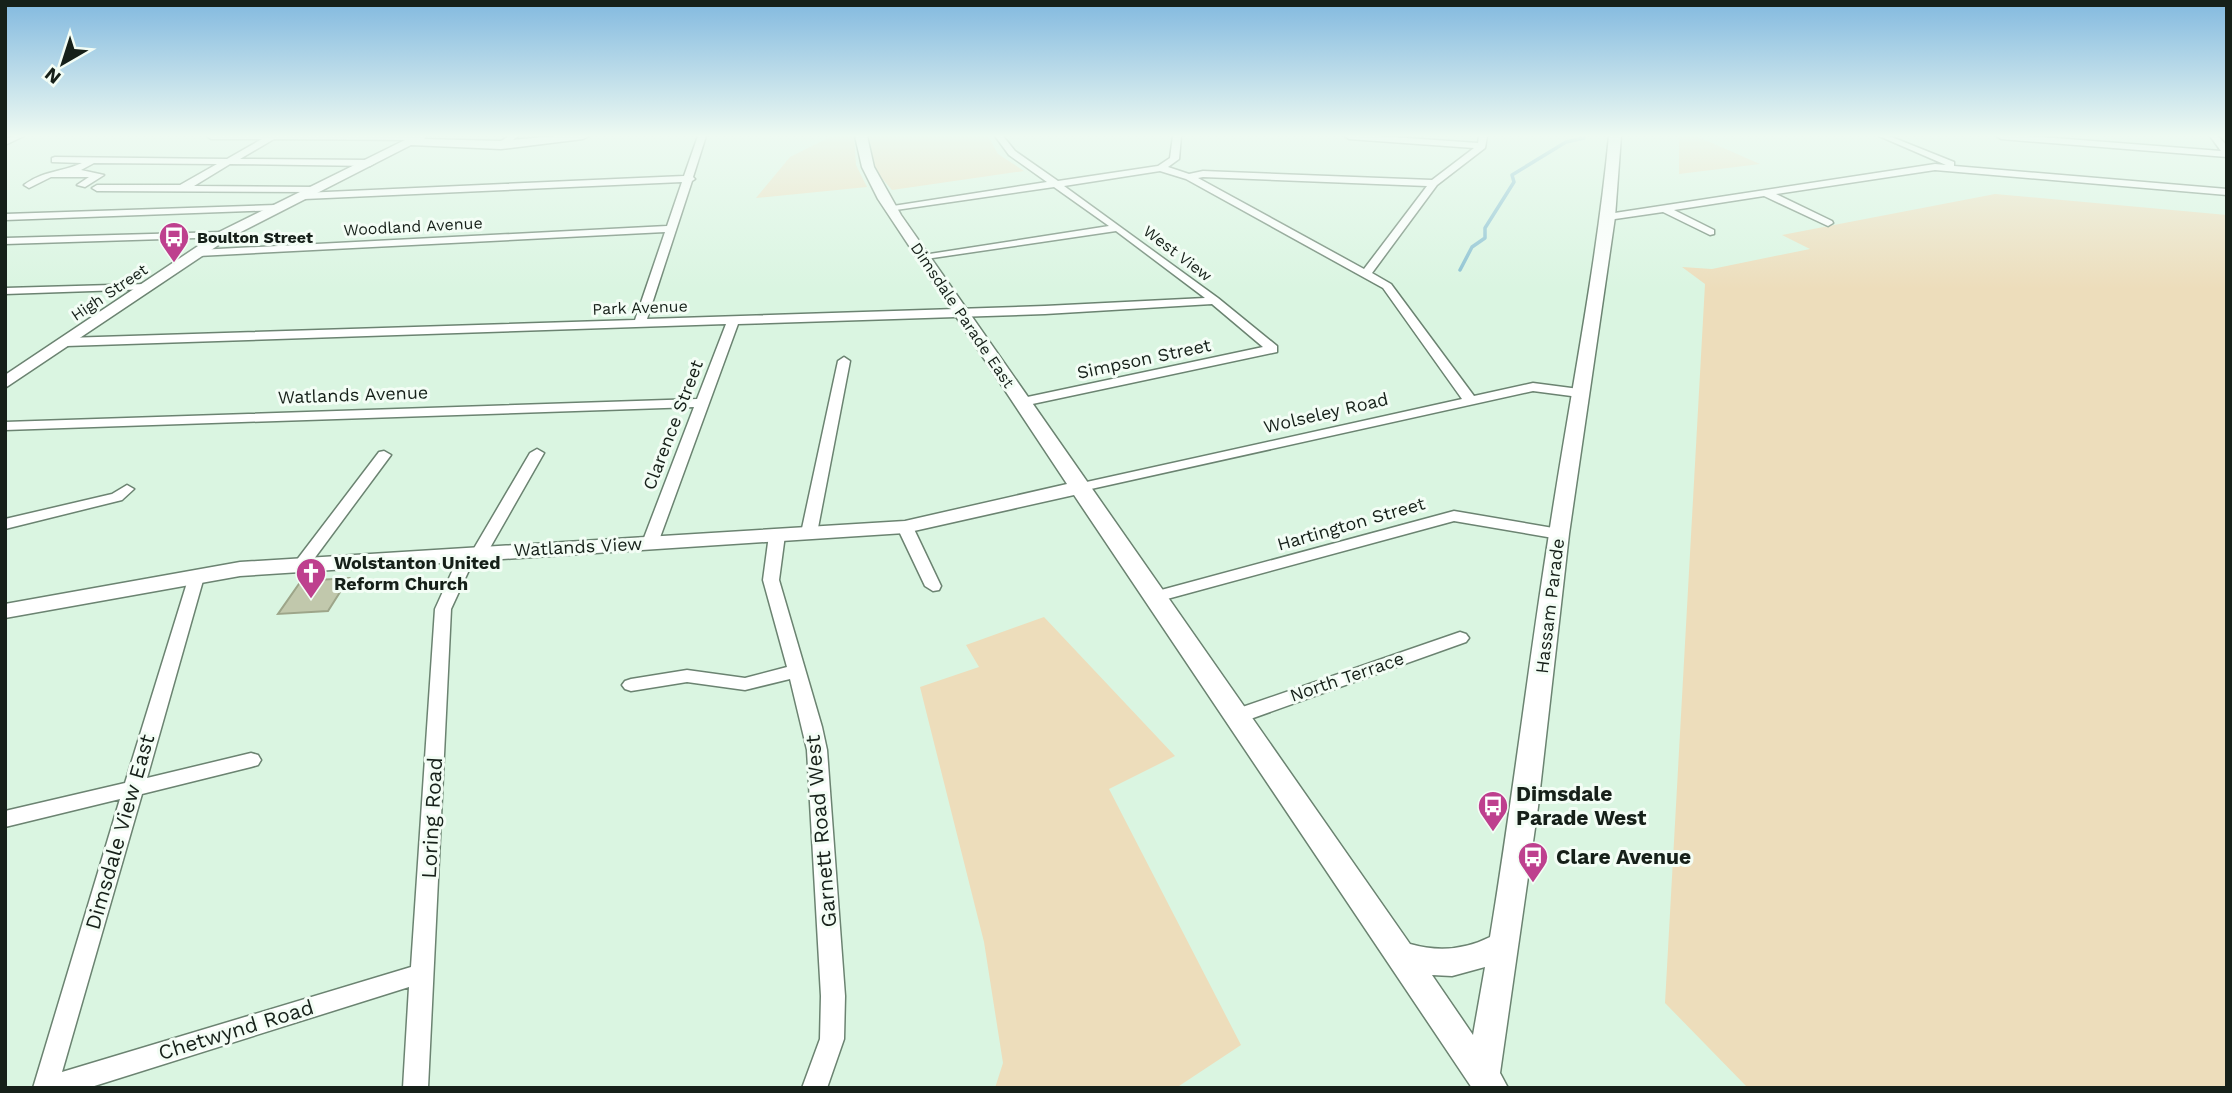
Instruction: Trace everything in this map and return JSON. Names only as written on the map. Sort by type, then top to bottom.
[{"type":"main road","name":"High Street","points":[[5,383],[224,235],[322,187]]},
{"type":"main road","name":"Dimsdale Parade East","points":[[879,187],[923,258],[1077,480]]},
{"type":"main road","name":"Hassam Parade","points":[[1488,1084],[1503,945],[1525,807],[1559,534],[1611,187]]},
{"type":"main road","name":"Watlands View","points":[[5,611],[240,569],[905,527],[984,509],[1077,480]]},
{"type":"main road","points":[[1077,480],[1235,717],[1488,1084]]},
{"type":"main road","points":[[1399,954],[1429,963],[1450,964],[1487,954],[1503,945]]},
{"type":"street","points":[[141,212],[184,187]]},
{"type":"street","points":[[97,188],[310,193],[473,187]]},
{"type":"street","points":[[640,323],[687,187]]},
{"type":"street","points":[[893,209],[1054,187]]},
{"type":"street","name":"West View","points":[[1062,187],[1214,300],[1273,349]]},
{"type":"street","points":[[1208,187],[1387,286],[1470,400]]},
{"type":"street","points":[[1367,273],[1431,187]]},
{"type":"street","points":[[1608,217],[1805,187]]},
{"type":"street","points":[[2173,187],[2227,192]]},
{"type":"street","points":[[1766,193],[1828,223]]},
{"type":"street","points":[[5,216],[276,208]]},
{"type":"street","points":[[1665,209],[1710,232]]},
{"type":"street","points":[[923,258],[1118,228]]},
{"type":"street","name":"Woodland Avenue","points":[[198,253],[672,229]]},
{"type":"street","points":[[5,241],[224,235]]},
{"type":"street","points":[[5,291],[147,287]]},
{"type":"street","name":"Park Avenue","points":[[66,342],[733,321],[1199,303],[1214,300]]},
{"type":"street","name":"Clarence Street","points":[[650,543],[733,321]]},
{"type":"street","name":"Simpson Street","points":[[1023,402],[1273,349]]},
{"type":"street","points":[[810,533],[844,361]]},
{"type":"street","name":"Wolseley Road","points":[[1077,480],[1533,387],[1579,393]]},
{"type":"street","name":"Watlands Avenue","points":[[5,426],[702,403]]},
{"type":"street","name":"Loring Road","points":[[415,1088],[443,609],[537,453]]},
{"type":"street","points":[[302,564],[384,455]]},
{"type":"street","points":[[5,524],[117,497],[127,489]]},
{"type":"street","name":"Hartington Street","points":[[1156,597],[1454,516],[1559,534]]},
{"type":"street","points":[[905,527],[933,586]]},
{"type":"street","name":"Garnett Road West","points":[[778,535],[771,580],[813,727],[817,750],[833,996],[832,1039],[814,1088]]},
{"type":"street","name":"Dimsdale View East","points":[[47,1088],[196,577]]},
{"type":"street","name":"North Terrace","points":[[1235,717],[1460,638]]},
{"type":"street","points":[[631,685],[687,676],[745,684],[796,671]]},
{"type":"street","points":[[5,819],[251,760]]},
{"type":"street","name":"Chetwynd Road","points":[[47,1088],[423,972]]},
{"type":"shaded area","points":[[765,187],[867,187],[756,198]]},
{"type":"shaded area","points":[[889,187],[913,187],[892,190]]},
{"type":"shaded area","points":[[1995,194],[2227,215],[2227,1088],[1748,1088],[1665,1003],[1705,284],[1682,267],[1712,269],[1810,249],[1782,235]]},
{"type":"shaded area","points":[[1044,617],[1175,756],[1109,789],[1241,1045],[1176,1088],[995,1088],[1003,1063],[984,942],[920,687],[979,667],[966,645]]},
{"type":"building","name":"Wolstanton United Reform Church","points":[[349,578],[328,611],[278,614],[301,581]]},
{"type":"waterway","points":[[1460,270],[1472,247],[1485,238],[1485,228],[1511,187]]},
{"type":"place","name":"Boulton Street","points":[[174,264]]},
{"type":"place","name":"Wolstanton United Reform Church","points":[[311,600]]},
{"type":"place","name":"Dimsdale Parade West","points":[[1493,833]]},
{"type":"place","name":"Clare Avenue","points":[[1533,884]]}]
